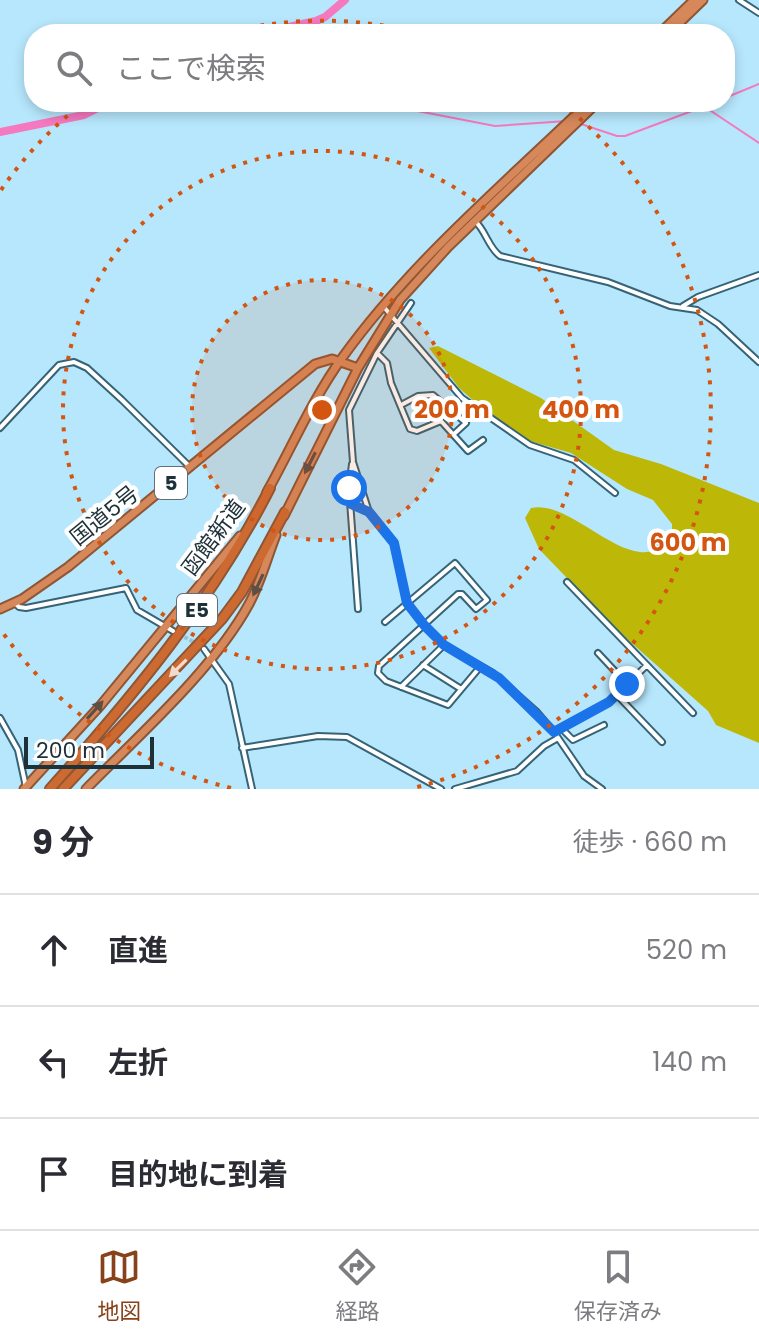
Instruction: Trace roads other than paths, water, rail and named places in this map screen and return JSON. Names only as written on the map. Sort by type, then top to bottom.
[{"type":"highway","points":[[669,24],[694,0]]},
{"type":"highway","points":[[678,24],[703,0]]},
{"type":"highway","points":[[578,117],[582,112]]},
{"type":"highway","points":[[358,368],[341,360],[383,306],[585,112]]},
{"type":"highway","points":[[86,789],[212,657],[250,603],[285,512],[358,368],[391,313],[473,218]]},
{"type":"highway","name":"国道5号","points":[[0,609],[15,603],[68,567],[315,364],[341,360]]},
{"type":"highway","name":"函館新道","points":[[26,788],[170,629],[239,537],[341,360]]},
{"type":"highway","name":"E5","points":[[50,789],[153,668],[206,597],[239,546],[270,488]]},
{"type":"highway","name":"E5","points":[[63,789],[222,619],[242,592],[285,512]]},
{"type":"street","points":[[739,0],[759,13]]},
{"type":"street","points":[[473,218],[500,256],[608,282],[656,302],[697,310],[707,315],[759,362]]},
{"type":"street","points":[[681,308],[698,297],[759,275]]},
{"type":"street","points":[[358,609],[349,488],[353,462],[349,410],[377,353],[411,303]]},
{"type":"street","points":[[383,306],[462,398],[530,445],[574,460],[615,493]]},
{"type":"street","points":[[377,353],[384,357],[410,429],[417,431],[441,421],[468,451],[483,440]]},
{"type":"street","points":[[0,428],[59,365],[74,362],[87,368],[189,467]]},
{"type":"street","points":[[402,405],[418,396],[433,395],[466,422],[454,434]]},
{"type":"street","points":[[338,406],[349,410]]},
{"type":"street","points":[[353,462],[369,512],[394,543],[407,603],[444,645],[499,678],[554,732],[584,776],[602,789]]},
{"type":"street","points":[[351,504],[369,512]]},
{"type":"street","points":[[385,622],[455,563],[487,600],[476,609],[462,594],[458,594],[377,669],[381,677],[448,705],[480,667]]},
{"type":"street","points":[[567,582],[693,713]]},
{"type":"street","points":[[15,603],[26,608],[126,588],[137,610],[170,629]]},
{"type":"street","points":[[401,687],[444,645]]},
{"type":"street","points":[[204,649],[229,684],[252,789]]},
{"type":"street","points":[[598,653],[627,684]]},
{"type":"street","points":[[423,665],[461,689]]},
{"type":"street","points":[[554,732],[617,695],[647,665]]},
{"type":"street","points":[[617,695],[662,742]]},
{"type":"street","points":[[0,718],[18,750],[26,788]]},
{"type":"street","points":[[561,728],[573,740],[604,725]]},
{"type":"street","points":[[242,748],[318,736],[347,737],[441,789]]},
{"type":"street","points":[[455,789],[517,771],[544,746],[558,738]]},
{"type":"waterway","points":[[302,24],[325,17],[345,0]]},
{"type":"waterway","points":[[735,94],[759,84]]},
{"type":"waterway","points":[[0,132],[90,112]]},
{"type":"waterway","points":[[423,112],[495,126],[567,121]]},
{"type":"waterway","points":[[581,124],[625,136],[689,112]]},
{"type":"waterway","points":[[712,112],[759,143]]},
{"type":"tunnel","points":[[179,634],[199,645]]}]
